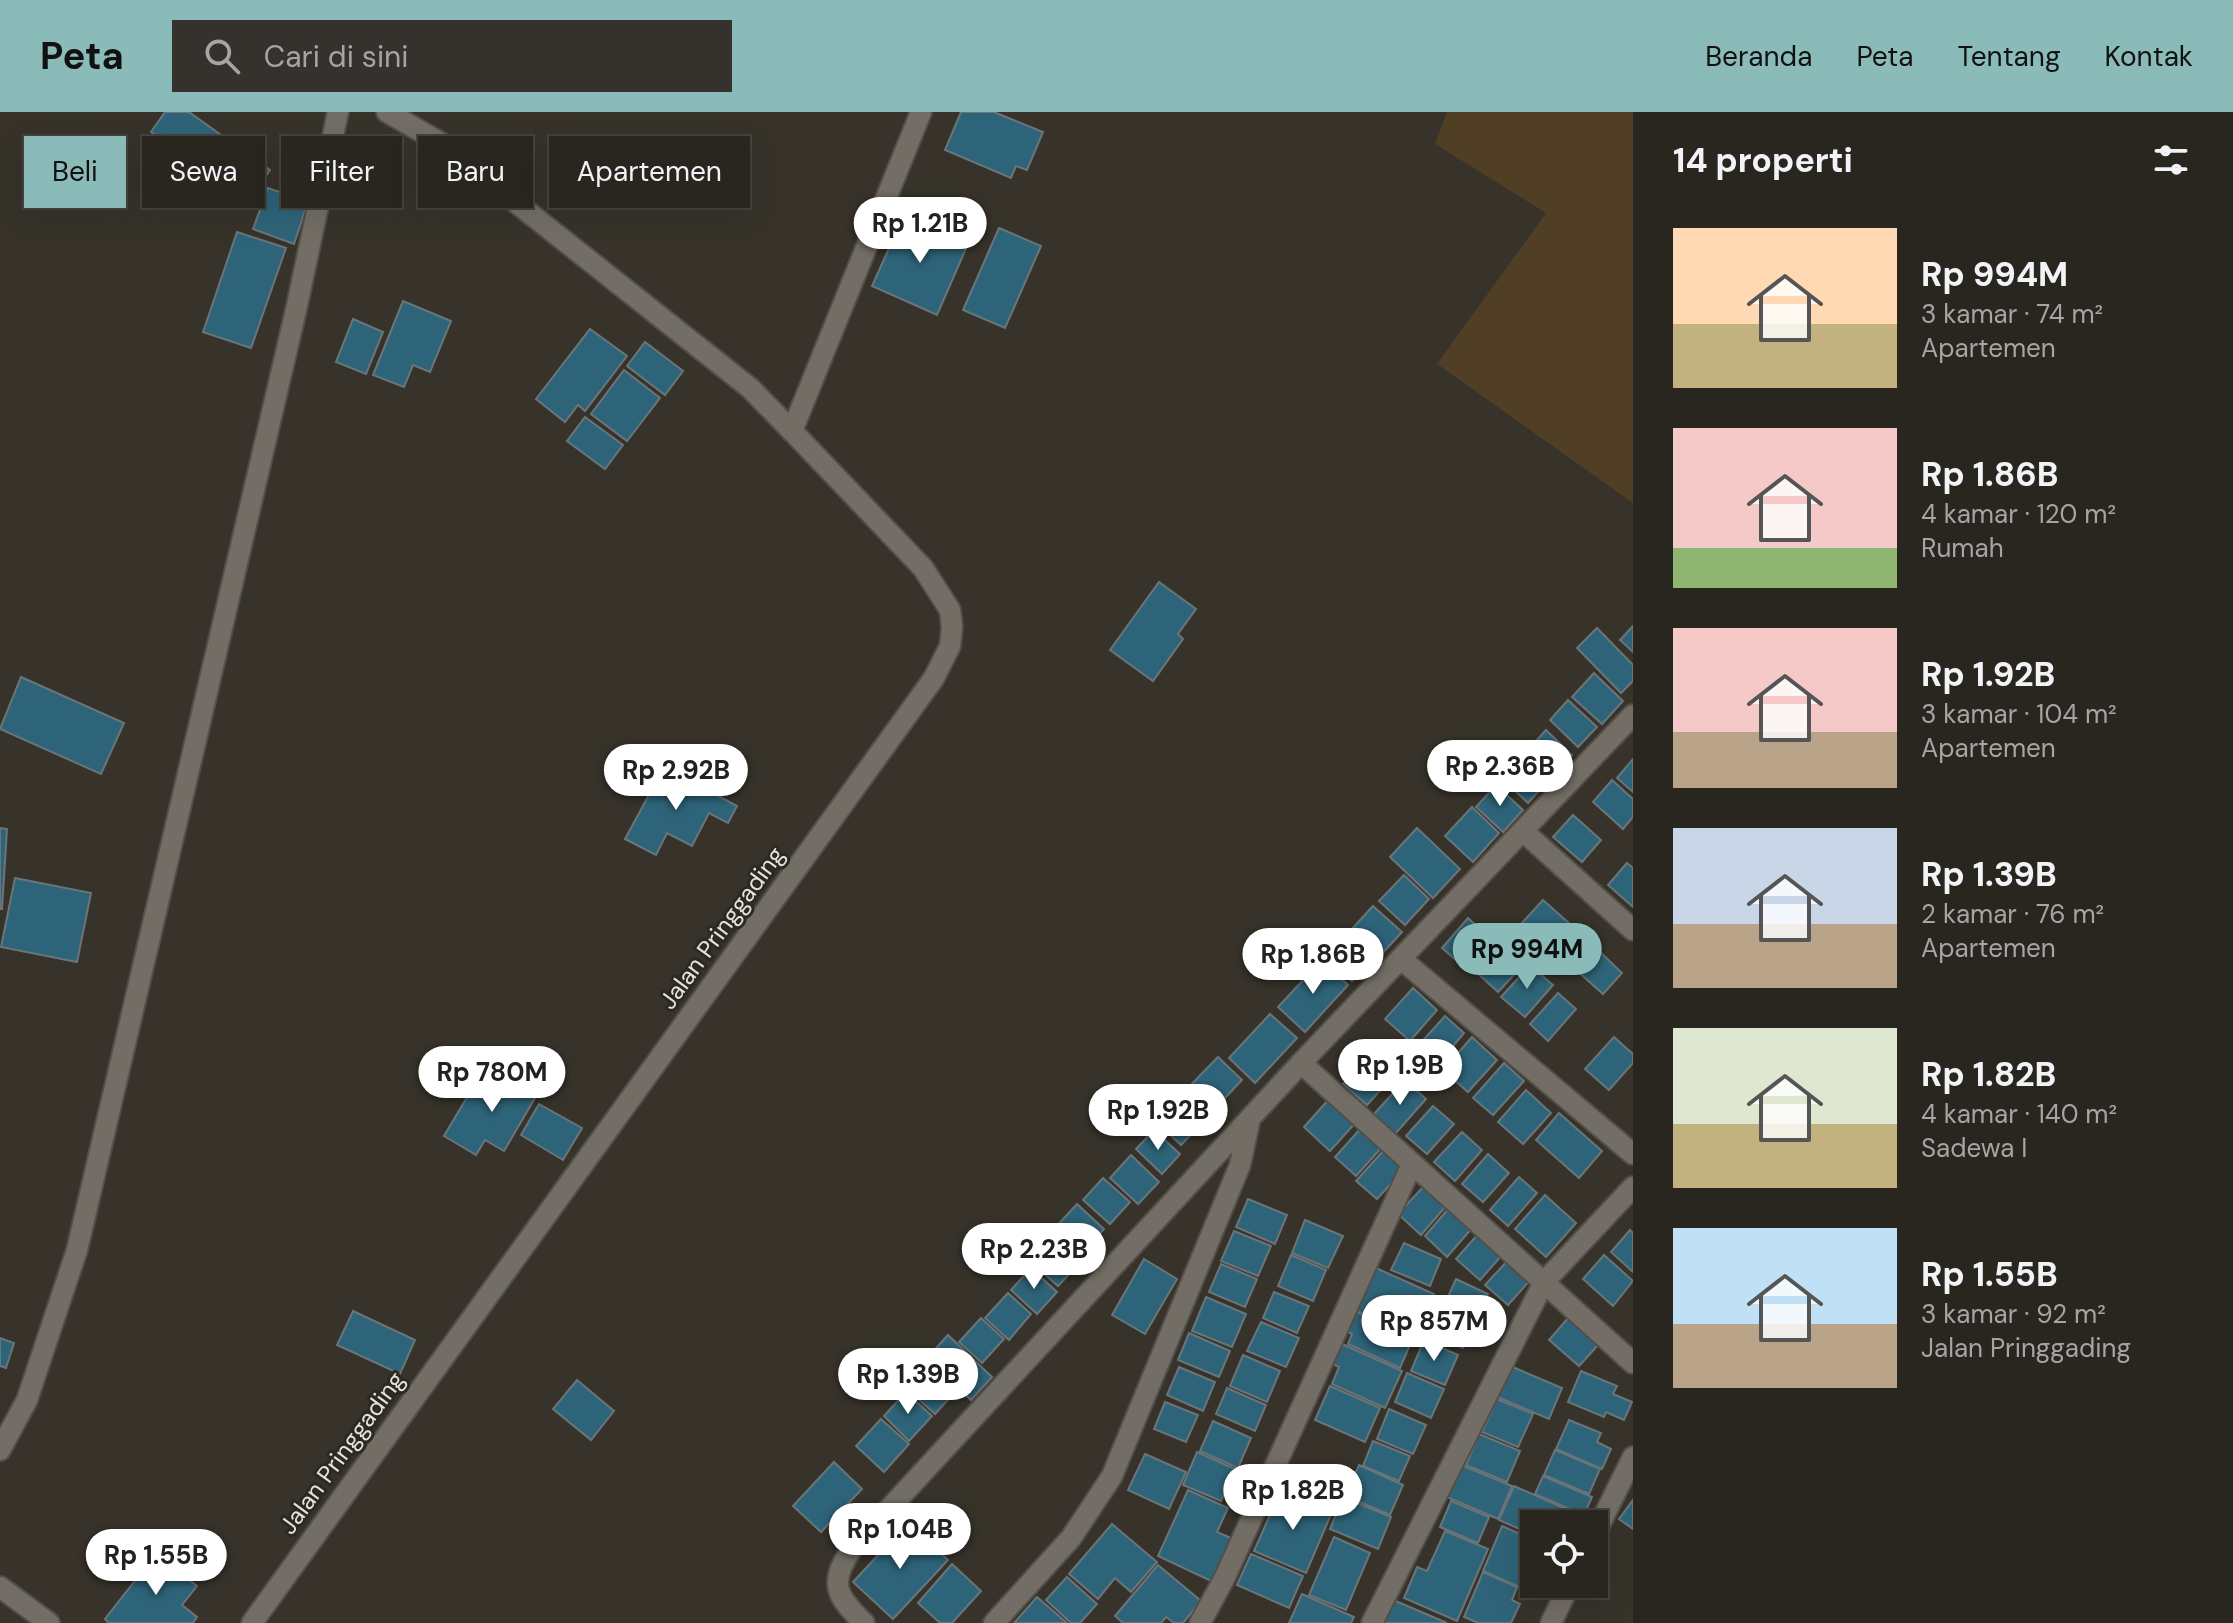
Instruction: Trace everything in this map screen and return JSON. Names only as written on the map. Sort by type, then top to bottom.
[{"type":"street","points":[[0,1450],[27,1400],[77,1250],[296,310],[338,112]]},
{"type":"street","name":"Jalan Pringgading","points":[[252,1623],[934,678],[950,646],[952,627],[950,610],[923,568],[750,388],[441,143],[387,112]]},
{"type":"street","points":[[792,431],[921,112]]},
{"type":"street","points":[[864,1623],[842,1602],[838,1588],[840,1566],[851,1550],[1301,1063],[1633,715]]},
{"type":"street","points":[[1524,832],[1633,930]]},
{"type":"street","points":[[1401,959],[1633,1154]]},
{"type":"street","points":[[1301,1063],[1633,1363]]},
{"type":"street","points":[[994,1623],[1071,1538],[1112,1476],[1240,1165],[1250,1119]]},
{"type":"street","points":[[1200,1623],[1225,1577],[1412,1164]]},
{"type":"street","points":[[1372,1623],[1544,1282],[1633,1187]]},
{"type":"street","points":[[1607,1510],[1633,1457]]},
{"type":"street","points":[[0,1587],[49,1623]]},
{"type":"street","points":[[1551,1623],[1563,1598]]},
{"type":"shaded area","points":[[1447,112],[1633,112],[1633,503],[1437,364],[1546,213],[1435,144]]},
{"type":"building","points":[[165,112],[189,112],[223,136],[157,136],[151,132]]},
{"type":"building","points":[[961,112],[994,112],[1043,132],[1027,170],[1016,166],[1011,178],[945,150]]},
{"type":"building","points":[[268,188],[281,193],[281,208],[306,208],[294,244],[253,229],[261,208],[265,208]]},
{"type":"building","points":[[904,215],[968,244],[937,315],[872,286]]},
{"type":"building","points":[[999,228],[1041,246],[1005,328],[963,310]]},
{"type":"building","points":[[237,232],[286,248],[251,348],[203,332]]},
{"type":"building","points":[[403,301],[451,321],[430,372],[413,365],[404,387],[373,375]]},
{"type":"building","points":[[353,319],[383,332],[366,374],[336,362]]},
{"type":"building","points":[[590,329],[627,356],[585,411],[578,405],[565,422],[536,399]]},
{"type":"building","points":[[645,342],[683,371],[665,395],[627,366]]},
{"type":"building","points":[[624,370],[660,398],[627,441],[591,414]]},
{"type":"building","points":[[585,417],[623,445],[605,469],[567,441]]},
{"type":"building","points":[[1159,582],[1196,609],[1178,634],[1183,639],[1153,681],[1110,650]]},
{"type":"building","points":[[1633,626],[1633,652],[1620,640]]},
{"type":"building","points":[[1597,628],[1633,665],[1633,681],[1621,693],[1577,648]]},
{"type":"building","points":[[1594,673],[1623,701],[1602,724],[1572,697]]},
{"type":"building","points":[[21,677],[124,723],[101,774],[0,729]]},
{"type":"building","points":[[1568,700],[1597,727],[1578,747],[1550,720]]},
{"type":"building","points":[[1546,730],[1572,755],[1551,778],[1525,753]]},
{"type":"building","points":[[1518,757],[1546,783],[1528,803],[1500,777]]},
{"type":"building","points":[[1633,759],[1633,792],[1617,778]]},
{"type":"building","points":[[664,767],[737,806],[728,823],[709,813],[692,846],[667,833],[656,855],[625,839]]},
{"type":"building","points":[[1612,780],[1633,799],[1633,817],[1623,829],[1593,802]]},
{"type":"building","points":[[1496,785],[1523,810],[1503,832],[1476,807]]},
{"type":"building","points":[[1472,807],[1499,833],[1473,862],[1445,836]]},
{"type":"building","points":[[1573,815],[1601,840],[1582,862],[1553,837]]},
{"type":"building","points":[[0,828],[7,829],[2,909],[0,909]]},
{"type":"building","points":[[1417,828],[1460,869],[1433,898],[1390,857]]},
{"type":"building","points":[[1627,863],[1633,868],[1633,907],[1608,885]]},
{"type":"building","points":[[1404,875],[1429,899],[1405,925],[1379,901]]},
{"type":"building","points":[[15,878],[91,893],[77,962],[1,947]]},
{"type":"building","points":[[1543,900],[1570,924],[1548,949],[1520,925]]},
{"type":"building","points":[[1373,906],[1402,932],[1379,957],[1351,930]]},
{"type":"building","points":[[1468,918],[1492,940],[1466,969],[1442,948]]},
{"type":"building","points":[[1350,936],[1374,958],[1352,981],[1328,959]]},
{"type":"building","points":[[1501,944],[1524,964],[1498,992],[1476,972]]},
{"type":"building","points":[[1595,947],[1622,973],[1603,994],[1575,969]]},
{"type":"building","points":[[1322,960],[1348,985],[1305,1032],[1278,1007]]},
{"type":"building","points":[[1530,965],[1553,985],[1525,1017],[1501,997]]},
{"type":"building","points":[[1413,988],[1437,1010],[1410,1041],[1385,1019]]},
{"type":"building","points":[[1558,993],[1576,1009],[1548,1041],[1530,1024]]},
{"type":"building","points":[[1270,1014],[1297,1038],[1255,1083],[1229,1058]]},
{"type":"building","points":[[1445,1016],[1464,1033],[1437,1065],[1417,1047]]},
{"type":"building","points":[[1472,1037],[1497,1060],[1468,1092],[1443,1070]]},
{"type":"building","points":[[1614,1037],[1633,1054],[1633,1063],[1609,1090],[1585,1069]]},
{"type":"building","points":[[1371,1053],[1395,1074],[1367,1105],[1343,1084]]},
{"type":"building","points":[[1218,1057],[1242,1080],[1206,1118],[1182,1094]]},
{"type":"building","points":[[1504,1063],[1524,1081],[1493,1115],[1473,1098]]},
{"type":"building","points":[[508,1073],[539,1091],[504,1151],[485,1140],[476,1155],[444,1136],[478,1079],[497,1091]]},
{"type":"building","points":[[1405,1080],[1426,1099],[1395,1134],[1374,1114]]},
{"type":"building","points":[[1526,1090],[1551,1113],[1523,1144],[1498,1122]]},
{"type":"building","points":[[1330,1098],[1357,1121],[1330,1151],[1304,1127]]},
{"type":"building","points":[[539,1104],[582,1128],[563,1160],[521,1135]]},
{"type":"building","points":[[1180,1104],[1201,1124],[1181,1145],[1160,1125]]},
{"type":"building","points":[[1433,1106],[1454,1124],[1427,1154],[1406,1136]]},
{"type":"building","points":[[1559,1113],[1602,1151],[1579,1178],[1536,1140]]},
{"type":"building","points":[[1362,1127],[1383,1146],[1356,1176],[1335,1157]]},
{"type":"building","points":[[1154,1130],[1180,1154],[1162,1174],[1136,1149]]},
{"type":"building","points":[[1462,1132],[1482,1150],[1455,1181],[1434,1162]]},
{"type":"building","points":[[1384,1150],[1405,1168],[1377,1199],[1356,1181]]},
{"type":"building","points":[[1488,1154],[1509,1173],[1483,1202],[1462,1184]]},
{"type":"building","points":[[1131,1155],[1159,1182],[1138,1204],[1110,1178]]},
{"type":"building","points":[[1519,1177],[1537,1193],[1508,1226],[1490,1210]]},
{"type":"building","points":[[1103,1178],[1130,1202],[1110,1224],[1083,1200]]},
{"type":"building","points":[[1425,1185],[1447,1205],[1421,1235],[1398,1214]]},
{"type":"building","points":[[1545,1195],[1576,1223],[1546,1257],[1515,1229]]},
{"type":"building","points":[[1248,1199],[1287,1215],[1275,1244],[1236,1227]]},
{"type":"building","points":[[1077,1204],[1104,1229],[1081,1254],[1054,1229]]},
{"type":"building","points":[[1449,1208],[1472,1228],[1447,1257],[1425,1236]]},
{"type":"building","points":[[1305,1220],[1343,1236],[1328,1268],[1292,1253]]},
{"type":"building","points":[[1630,1230],[1633,1233],[1633,1272],[1611,1252]]},
{"type":"building","points":[[1234,1231],[1271,1246],[1258,1276],[1221,1261]]},
{"type":"building","points":[[1479,1233],[1503,1254],[1480,1280],[1456,1259]]},
{"type":"building","points":[[1050,1243],[1076,1267],[1058,1286],[1032,1263]]},
{"type":"building","points":[[1404,1243],[1441,1259],[1430,1286],[1391,1270]]},
{"type":"building","points":[[1291,1255],[1326,1270],[1313,1301],[1278,1286]]},
{"type":"building","points":[[1604,1255],[1633,1281],[1613,1306],[1583,1279]]},
{"type":"building","points":[[1510,1258],[1532,1278],[1508,1305],[1485,1285]]},
{"type":"building","points":[[1144,1259],[1177,1279],[1145,1334],[1112,1315]]},
{"type":"building","points":[[1221,1264],[1257,1279],[1245,1307],[1209,1292]]},
{"type":"building","points":[[1031,1268],[1057,1292],[1037,1314],[1011,1290]]},
{"type":"building","points":[[1376,1268],[1434,1294],[1416,1337],[1357,1311]]},
{"type":"building","points":[[1456,1279],[1488,1294],[1463,1348],[1431,1334]]},
{"type":"building","points":[[1274,1292],[1309,1306],[1297,1333],[1263,1318]]},
{"type":"building","points":[[1008,1293],[1031,1314],[1009,1340],[985,1318]]},
{"type":"building","points":[[1206,1297],[1246,1314],[1232,1347],[1192,1331]]},
{"type":"building","points":[[1350,1309],[1413,1338],[1400,1368],[1348,1344],[1352,1334],[1341,1329]]},
{"type":"building","points":[[353,1311],[415,1340],[400,1374],[337,1345]]},
{"type":"building","points":[[1569,1317],[1599,1344],[1579,1366],[1549,1340]]},
{"type":"building","points":[[981,1318],[1004,1339],[982,1363],[959,1342]]},
{"type":"building","points":[[1261,1322],[1299,1338],[1286,1367],[1247,1351]]},
{"type":"building","points":[[1189,1333],[1230,1351],[1219,1377],[1178,1360]]},
{"type":"building","points":[[948,1335],[992,1377],[971,1400],[927,1358]]},
{"type":"building","points":[[0,1338],[14,1343],[6,1368],[0,1366]]},
{"type":"building","points":[[1424,1340],[1458,1355],[1445,1385],[1411,1371]]},
{"type":"building","points":[[1340,1343],[1402,1371],[1385,1408],[1332,1384],[1339,1367],[1331,1363]]},
{"type":"building","points":[[1243,1355],[1280,1371],[1267,1402],[1230,1386]]},
{"type":"building","points":[[927,1363],[956,1391],[935,1414],[905,1387]]},
{"type":"building","points":[[1508,1365],[1562,1388],[1549,1419],[1495,1396]]},
{"type":"building","points":[[1179,1367],[1215,1382],[1203,1411],[1167,1395]]},
{"type":"building","points":[[1581,1371],[1617,1386],[1613,1394],[1632,1402],[1624,1420],[1606,1412],[1604,1417],[1568,1402]]},
{"type":"building","points":[[1407,1373],[1444,1389],[1431,1418],[1395,1402]]},
{"type":"building","points":[[577,1380],[614,1411],[591,1440],[553,1409]]},
{"type":"building","points":[[1330,1386],[1380,1408],[1365,1442],[1315,1420]]},
{"type":"building","points":[[1227,1388],[1266,1405],[1255,1431],[1216,1414]]},
{"type":"building","points":[[906,1392],[932,1416],[909,1441],[884,1416]]},
{"type":"building","points":[[1497,1399],[1533,1414],[1518,1447],[1482,1432]]},
{"type":"building","points":[[1165,1402],[1198,1415],[1186,1442],[1154,1429]]},
{"type":"building","points":[[1389,1409],[1426,1425],[1413,1454],[1377,1439]]},
{"type":"building","points":[[881,1419],[909,1444],[884,1472],[856,1446]]},
{"type":"building","points":[[1569,1420],[1601,1433],[1597,1442],[1611,1449],[1602,1469],[1556,1449]]},
{"type":"building","points":[[1213,1421],[1251,1438],[1238,1468],[1200,1451]]},
{"type":"building","points":[[1479,1434],[1520,1451],[1507,1482],[1466,1465]]},
{"type":"building","points":[[1373,1441],[1410,1456],[1399,1481],[1363,1466]]},
{"type":"building","points":[[1555,1450],[1600,1469],[1589,1494],[1544,1475]]},
{"type":"building","points":[[1197,1452],[1235,1469],[1221,1501],[1183,1485]]},
{"type":"building","points":[[1145,1454],[1186,1472],[1169,1509],[1128,1490]]},
{"type":"building","points":[[834,1462],[862,1489],[821,1532],[793,1506]]},
{"type":"building","points":[[1359,1465],[1403,1485],[1390,1515],[1346,1496]]},
{"type":"building","points":[[1461,1465],[1512,1486],[1498,1519],[1447,1497]]},
{"type":"building","points":[[1543,1476],[1592,1497],[1586,1510],[1572,1510],[1535,1494]]},
{"type":"building","points":[[1514,1486],[1566,1509],[1520,1510],[1520,1529],[1499,1520]]},
{"type":"building","points":[[1188,1490],[1228,1508],[1217,1532],[1231,1538],[1211,1581],[1158,1556]]},
{"type":"building","points":[[1281,1490],[1332,1512],[1306,1573],[1254,1551]]},
{"type":"building","points":[[1343,1497],[1391,1517],[1378,1549],[1330,1529]]},
{"type":"building","points":[[1633,1500],[1633,1529],[1619,1519]]},
{"type":"building","points":[[1451,1501],[1489,1517],[1478,1543],[1440,1527]]},
{"type":"building","points":[[908,1523],[948,1560],[893,1619],[853,1582]]},
{"type":"building","points":[[1112,1524],[1157,1562],[1131,1592],[1115,1578],[1098,1599],[1069,1574]]},
{"type":"building","points":[[1502,1526],[1520,1534],[1520,1587],[1483,1571]]},
{"type":"building","points":[[1445,1531],[1488,1549],[1457,1621],[1404,1598],[1417,1567],[1427,1571]]},
{"type":"building","points":[[1334,1537],[1370,1553],[1346,1610],[1309,1595]]},
{"type":"building","points":[[156,1554],[197,1586],[182,1605],[197,1617],[193,1623],[109,1623],[105,1619]]},
{"type":"building","points":[[1251,1554],[1303,1576],[1289,1608],[1237,1585]]},
{"type":"building","points":[[952,1564],[981,1591],[952,1623],[940,1623],[918,1603]]},
{"type":"building","points":[[1158,1565],[1201,1601],[1183,1623],[1174,1623],[1166,1617],[1161,1623],[1123,1623],[1115,1616]]},
{"type":"building","points":[[1483,1572],[1517,1587],[1512,1600],[1520,1604],[1511,1623],[1478,1623],[1464,1617]]},
{"type":"building","points":[[1067,1577],[1097,1604],[1080,1623],[1071,1623],[1046,1600]]},
{"type":"building","points":[[1302,1594],[1354,1617],[1351,1623],[1289,1623]]},
{"type":"building","points":[[1037,1597],[1067,1623],[1014,1623]]},
{"type":"building","points":[[1391,1599],[1447,1623],[1382,1623]]}]
